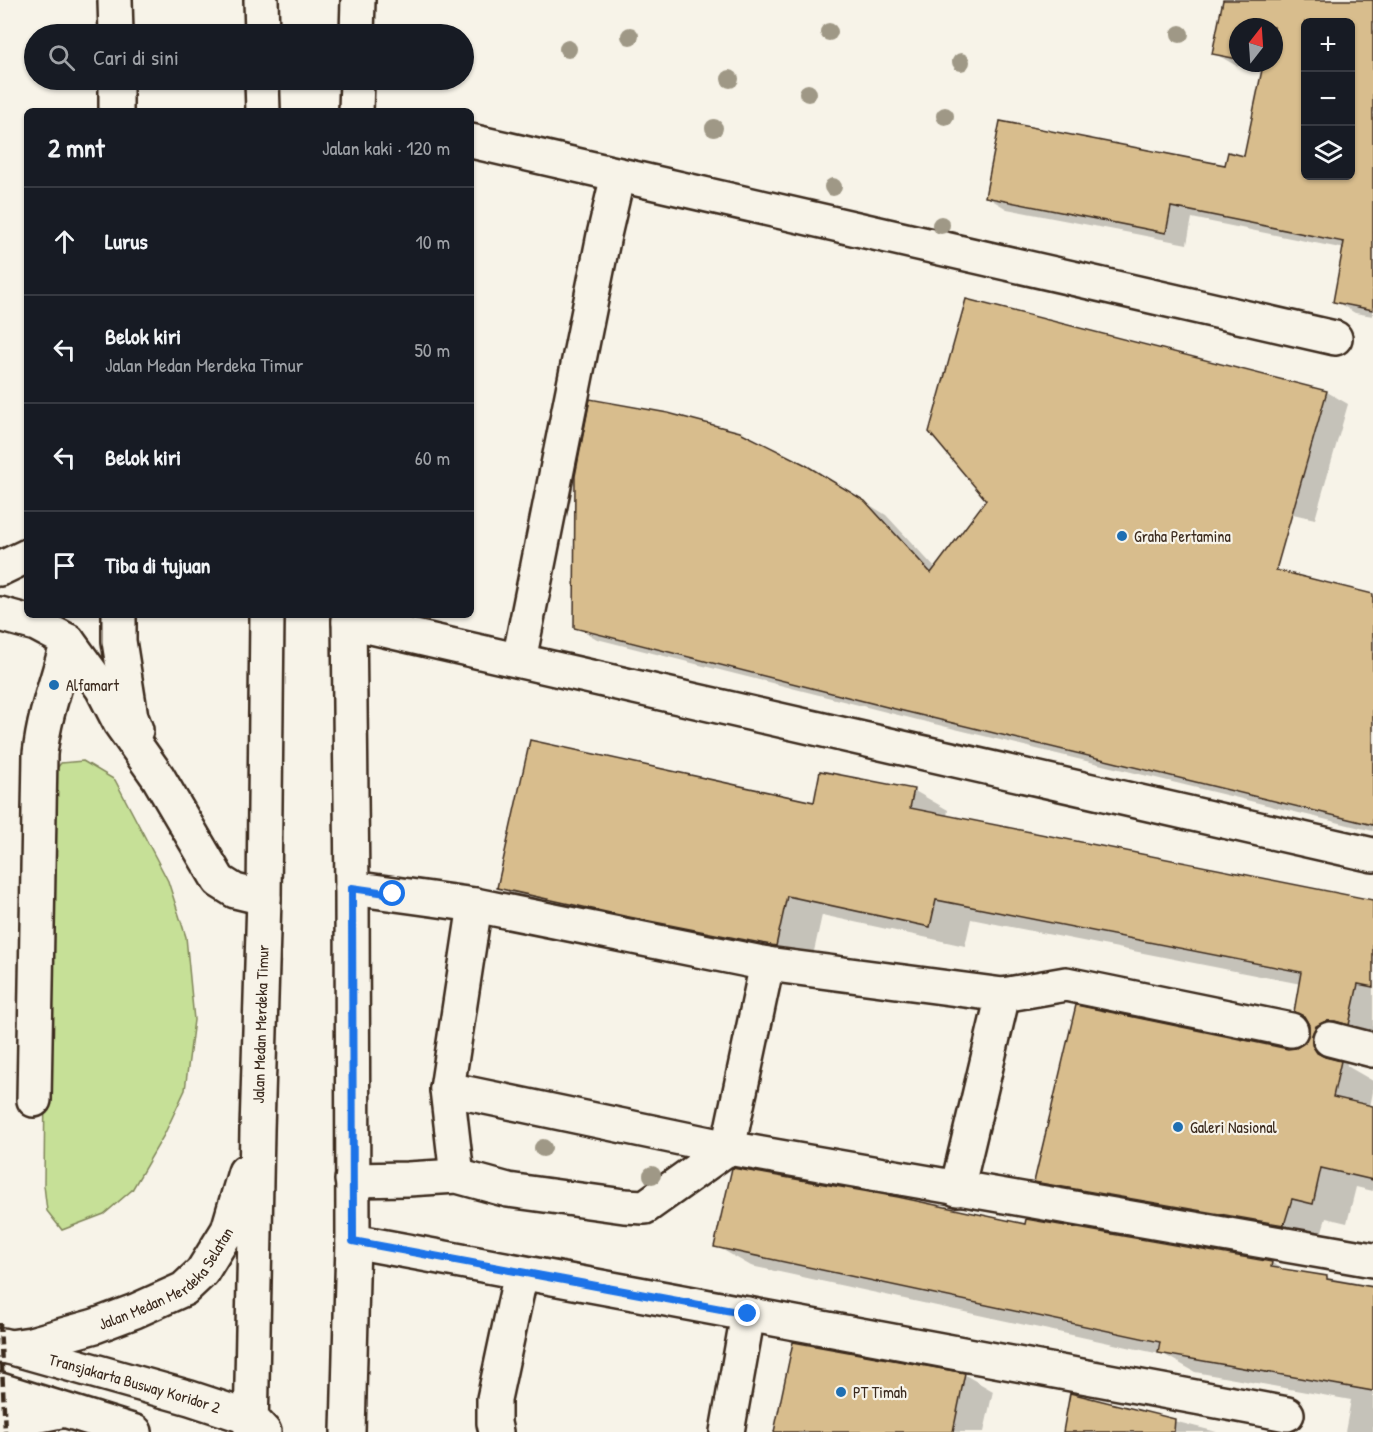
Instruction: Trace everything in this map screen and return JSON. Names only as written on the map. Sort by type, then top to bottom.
[{"type":"main road","points":[[115,0],[116,24]]},
{"type":"main road","points":[[261,0],[262,24]]},
{"type":"main road","points":[[357,24],[358,0]]},
{"type":"main road","points":[[116,90],[116,108]]},
{"type":"main road","points":[[262,90],[263,108]]},
{"type":"main road","points":[[356,108],[357,90]]},
{"type":"main road","points":[[474,142],[1335,338]]},
{"type":"main road","points":[[519,660],[618,175]]},
{"type":"main road","points":[[0,569],[24,557]]},
{"type":"main road","points":[[0,614],[36,624],[68,641],[102,688],[120,723],[158,777],[219,881],[235,891],[264,898]]},
{"type":"main road","points":[[119,618],[119,641],[131,717],[148,763]]},
{"type":"main road","name":"Jalan Medan Merdeka Timur","points":[[256,1427],[257,1130],[264,898],[267,618]]},
{"type":"main road","points":[[348,1432],[353,1241],[349,618],[519,660],[1373,855]]},
{"type":"main road","points":[[34,1100],[40,754],[42,734],[68,641]]},
{"type":"main road","points":[[352,888],[475,905],[767,964],[1003,995],[1066,984],[1291,1030]]},
{"type":"main road","points":[[458,1176],[447,1089],[475,905]]},
{"type":"main road","points":[[352,1180],[458,1176],[508,1190],[645,1207],[728,1148],[767,964]]},
{"type":"main road","points":[[957,1189],[1003,995]]},
{"type":"main road","points":[[1329,1039],[1373,1050]]},
{"type":"main road","points":[[447,1089],[728,1148],[1373,1260]]},
{"type":"main road","name":"Jalan Medan Merdeka Selatan","points":[[3,1346],[32,1344],[115,1318],[183,1289],[195,1279],[202,1272],[228,1230],[257,1130]]},
{"type":"main road","points":[[353,1241],[1287,1414]]},
{"type":"main road","points":[[496,1432],[494,1399],[521,1273]]},
{"type":"main road","points":[[727,1432],[748,1314]]},
{"type":"main road","name":"Transjakarta Busway Koridor 2","points":[[3,1346],[190,1398],[256,1427]]},
{"type":"main road","points":[[0,1390],[135,1432]]},
{"type":"main road","points":[[0,1423],[63,1411]]},
{"type":"green space","points":[[83,761],[115,780],[168,881],[186,937],[194,1020],[185,1090],[164,1135],[132,1190],[104,1214],[62,1230],[47,1211],[44,1185],[48,780],[61,763]]},
{"type":"building","points":[[1223,0],[1373,0],[1373,310],[1333,302],[1344,242],[1171,207],[1166,233],[985,197],[1000,121],[1225,165],[1228,152],[1244,156],[1262,72],[1283,72],[1283,18],[1229,18],[1229,57],[1212,54]]},
{"type":"building","name":"Graha Pertamina","points":[[966,299],[1327,391],[1276,570],[1373,594],[1373,825],[895,709],[574,628],[575,476],[590,399],[668,413],[740,432],[804,464],[865,501],[931,573],[986,500],[929,432]]},
{"type":"building","points":[[530,740],[814,802],[820,771],[914,789],[910,808],[1373,900],[1373,987],[1358,984],[1349,1025],[1326,1021],[1316,1026],[1312,1035],[1312,1045],[1317,1053],[1341,1061],[1333,1097],[1373,1106],[1373,1180],[1321,1168],[1313,1204],[1292,1199],[1284,1225],[1034,1182],[1076,1005],[1288,1049],[1296,1048],[1305,1042],[1309,1033],[1309,1025],[1304,1016],[1294,1012],[1301,972],[936,900],[930,927],[787,896],[776,946],[497,888]]},
{"type":"building","points":[[732,1168],[898,1197],[1025,1224],[1026,1219],[1272,1262],[1271,1267],[1327,1276],[1327,1279],[1373,1287],[1373,1391],[1158,1353],[1160,1342],[714,1247]]},
{"type":"building","points":[[793,1342],[965,1373],[953,1432],[774,1432]]},
{"type":"building","points":[[1070,1393],[1175,1419],[1174,1432],[1063,1432]]},
{"type":"railway","points":[[0,1323],[5,1432]]},
{"type":"place","name":"Graha Pertamina","points":[[1122,536]]},
{"type":"place","name":"Alfamart","points":[[54,685]]},
{"type":"place","name":"Galeri Nasional","points":[[1178,1127]]},
{"type":"place","name":"PT Timah","points":[[841,1392]]},
{"type":"route","points":[[393,894],[352,888],[353,1241],[748,1314]]}]
